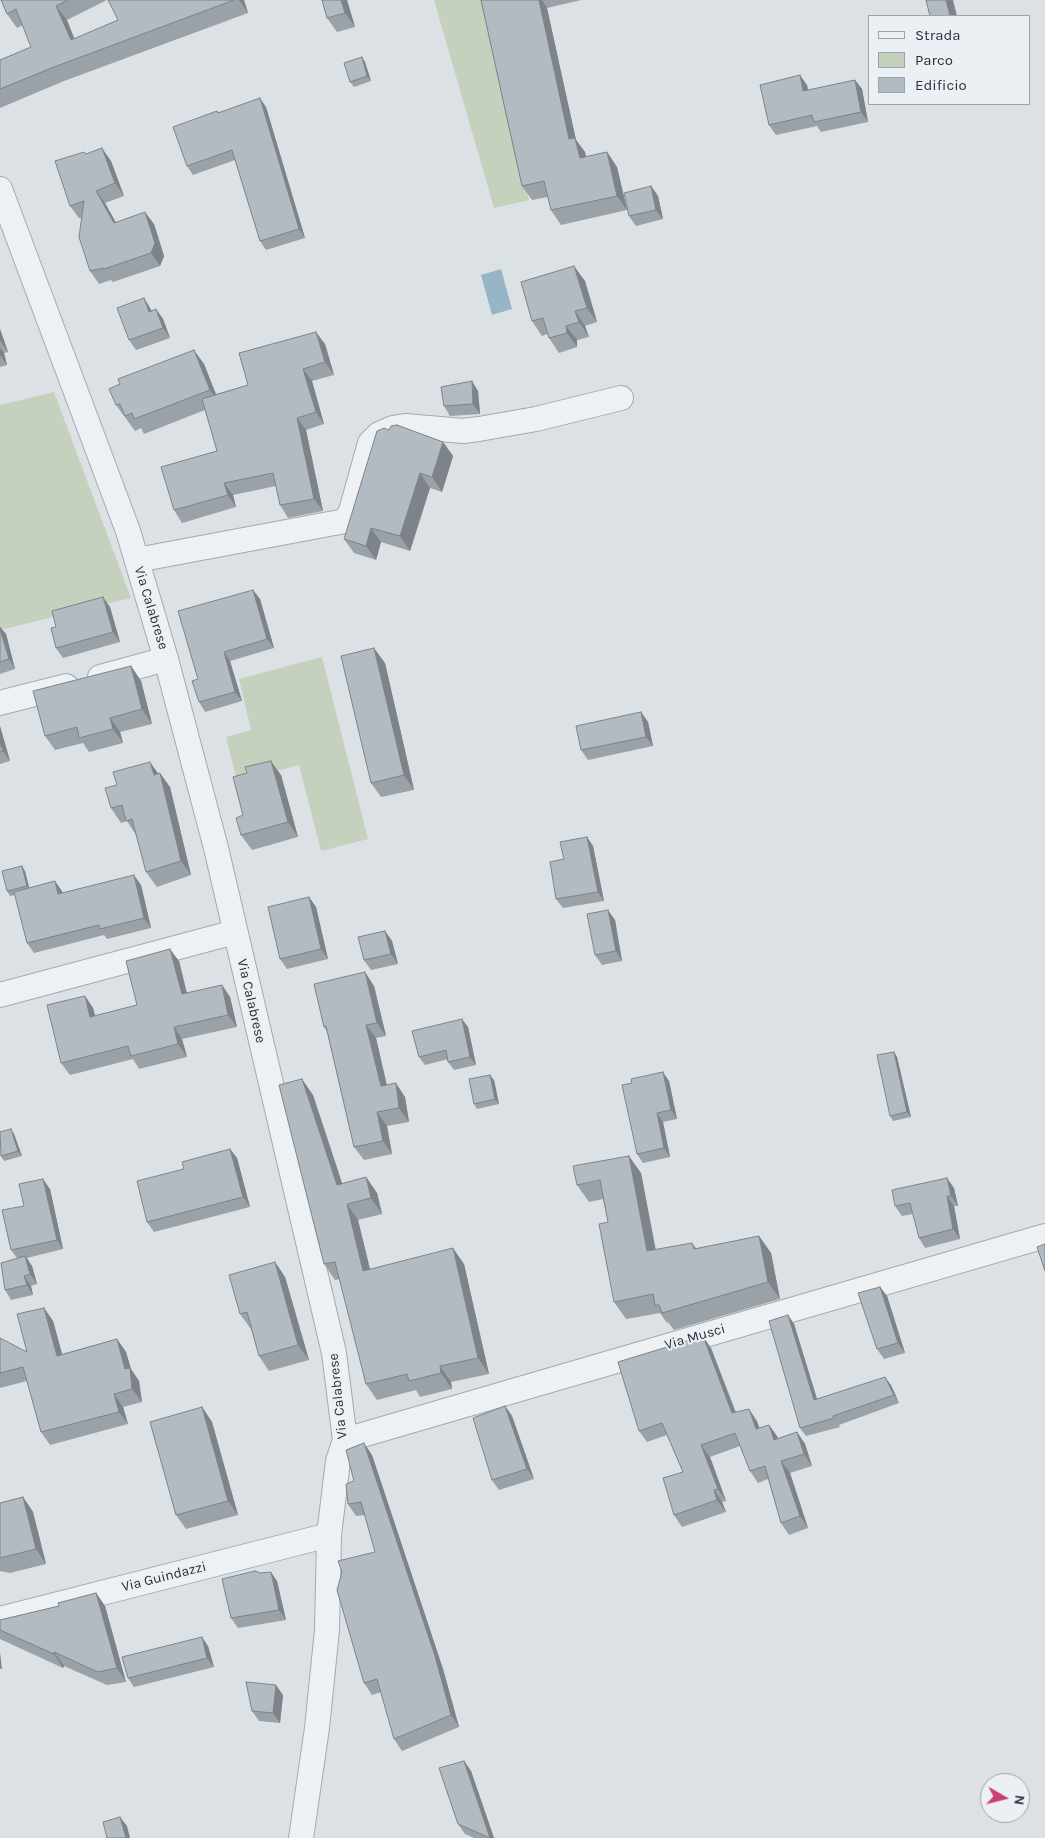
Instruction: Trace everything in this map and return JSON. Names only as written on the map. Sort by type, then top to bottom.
[{"type":"street","name":"Via Calabrese","points":[[0,189],[69,377],[82,406],[137,560],[166,660],[216,848],[334,1353],[345,1440],[338,1461],[329,1535],[327,1630],[317,1728],[301,1838]]},
{"type":"street","points":[[137,560],[345,521],[351,511],[370,443],[379,434],[393,428],[404,426],[463,430],[479,429],[621,398]]},
{"type":"street","points":[[0,703],[166,660]]},
{"type":"street","points":[[0,995],[235,932]]},
{"type":"street","name":"Via Musci","points":[[345,1440],[1045,1236]]},
{"type":"street","name":"Via Guindazzi","points":[[0,1619],[329,1535]]},
{"type":"green space","points":[[434,0],[483,0],[529,200],[494,208]]},
{"type":"green space","points":[[54,392],[131,598],[0,630],[0,405]]},
{"type":"green space","points":[[322,657],[368,839],[321,851],[299,765],[237,781],[226,737],[251,730],[239,679]]},
{"type":"water","points":[[501,269],[512,309],[492,315],[481,275]]},
{"type":"building","points":[[1,0],[68,0],[56,6],[71,40],[118,20],[108,0],[234,0],[0,89],[0,60],[31,47],[16,9],[7,14]]},
{"type":"building","points":[[322,0],[341,0],[345,13],[327,18]]},
{"type":"building","points":[[481,0],[539,0],[569,139],[575,138],[580,158],[607,152],[617,196],[551,210],[544,181],[522,186]]},
{"type":"building","points":[[926,0],[946,0],[950,15],[930,15]]},
{"type":"building","points":[[362,57],[367,76],[350,82],[344,63]]},
{"type":"building","points":[[800,75],[803,91],[855,80],[861,112],[814,122],[812,115],[769,125],[760,85]]},
{"type":"building","points":[[260,98],[299,229],[260,241],[232,150],[187,166],[173,127]]},
{"type":"building","points":[[102,148],[115,183],[96,191],[114,223],[145,212],[155,243],[151,253],[104,269],[90,271],[79,237],[84,201],[70,206],[55,161],[84,152],[86,154]]},
{"type":"building","points":[[651,186],[656,210],[629,216],[624,193]]},
{"type":"building","points":[[574,266],[587,308],[575,311],[579,322],[566,326],[567,333],[549,338],[543,318],[532,321],[521,282]]},
{"type":"building","points":[[144,298],[149,312],[156,309],[163,328],[129,340],[117,308]]},
{"type":"building","points":[[316,332],[325,362],[303,369],[316,412],[297,418],[314,499],[280,505],[273,473],[224,483],[228,495],[174,510],[161,467],[217,451],[202,399],[248,385],[239,353]]},
{"type":"building","points":[[194,350],[210,390],[134,419],[132,413],[125,416],[120,404],[116,405],[109,389],[120,384],[118,379]]},
{"type":"building","points":[[472,381],[473,404],[444,406],[441,387]]},
{"type":"building","points":[[397,425],[443,442],[432,477],[420,473],[400,536],[371,528],[366,546],[344,539],[377,431],[384,428],[389,430],[391,426]]},
{"type":"building","points":[[253,590],[267,639],[224,652],[235,692],[199,702],[192,681],[198,679],[178,611]]},
{"type":"building","points":[[103,597],[113,632],[56,648],[51,628],[56,627],[52,611]]},
{"type":"building","points":[[0,629],[9,659],[0,662]]},
{"type":"building","points":[[374,648],[404,775],[371,783],[341,656]]},
{"type":"building","points":[[131,666],[142,709],[110,718],[113,729],[79,738],[77,727],[45,736],[33,691]]},
{"type":"building","points":[[641,712],[646,737],[581,750],[576,726]]},
{"type":"building","points":[[0,741],[3,751],[0,752]]},
{"type":"building","points":[[271,761],[288,822],[241,835],[236,818],[243,815],[233,777],[247,773],[245,767]]},
{"type":"building","points":[[150,762],[154,775],[160,773],[181,861],[146,872],[132,819],[126,821],[122,805],[111,808],[105,788],[117,785],[113,772]]},
{"type":"building","points":[[587,837],[598,892],[556,899],[550,862],[564,859],[560,842]]},
{"type":"building","points":[[22,866],[27,886],[7,891],[2,871]]},
{"type":"building","points":[[134,875],[144,918],[100,929],[99,925],[27,943],[14,892],[55,881],[58,894]]},
{"type":"building","points":[[309,897],[321,949],[280,959],[268,907]]},
{"type":"building","points":[[608,910],[616,951],[595,955],[587,914]]},
{"type":"building","points":[[385,931],[391,954],[364,960],[358,937]]},
{"type":"building","points":[[170,949],[182,994],[222,985],[228,1015],[174,1027],[178,1044],[131,1056],[128,1046],[61,1063],[47,1005],[85,996],[90,1017],[137,1005],[126,961]]},
{"type":"building","points":[[365,972],[377,1023],[366,1025],[381,1086],[396,1083],[399,1108],[377,1112],[383,1141],[354,1147],[326,1026],[324,1027],[314,984]]},
{"type":"building","points":[[462,1019],[470,1057],[448,1062],[446,1050],[419,1057],[412,1031]]},
{"type":"building","points":[[894,1052],[907,1112],[890,1116],[877,1055]]},
{"type":"building","points":[[663,1072],[671,1110],[657,1113],[664,1148],[637,1154],[622,1085],[632,1083],[631,1079]]},
{"type":"building","points":[[490,1075],[495,1099],[474,1104],[469,1079]]},
{"type":"building","points":[[302,1079],[337,1185],[366,1177],[371,1198],[347,1204],[363,1271],[453,1248],[478,1358],[440,1366],[441,1373],[409,1381],[407,1374],[366,1384],[335,1262],[324,1264],[279,1085]]},
{"type":"building","points":[[11,1129],[18,1151],[1,1156],[0,1132]]},
{"type":"building","points":[[230,1149],[243,1197],[147,1222],[137,1181],[184,1169],[182,1162]]},
{"type":"building","points":[[629,1156],[647,1251],[692,1243],[694,1249],[759,1236],[768,1282],[662,1313],[659,1305],[655,1305],[653,1294],[614,1302],[599,1224],[608,1222],[600,1180],[577,1185],[573,1166]]},
{"type":"building","points":[[947,1178],[951,1196],[947,1196],[953,1229],[919,1238],[910,1203],[895,1206],[892,1190]]},
{"type":"building","points":[[43,1179],[57,1240],[11,1250],[2,1210],[24,1206],[19,1184]]},
{"type":"building","points":[[1045,1244],[1045,1271],[1037,1247]]},
{"type":"building","points":[[25,1256],[30,1274],[24,1276],[27,1285],[5,1290],[1,1263]]},
{"type":"building","points":[[275,1262],[298,1345],[259,1356],[247,1312],[240,1314],[229,1275]]},
{"type":"building","points":[[880,1287],[898,1343],[877,1349],[858,1293]]},
{"type":"building","points":[[44,1308],[57,1356],[117,1339],[125,1369],[130,1368],[132,1389],[114,1394],[119,1412],[41,1432],[23,1367],[0,1373],[0,1338],[27,1352],[17,1314]]},
{"type":"building","points":[[788,1315],[814,1400],[885,1377],[894,1395],[833,1416],[834,1418],[800,1428],[769,1321]]},
{"type":"building","points":[[703,1336],[732,1413],[749,1409],[756,1429],[769,1425],[774,1440],[797,1432],[804,1454],[781,1461],[800,1516],[781,1523],[765,1466],[750,1471],[735,1433],[701,1445],[718,1489],[714,1490],[717,1500],[674,1515],[663,1478],[683,1472],[662,1423],[639,1431],[618,1362]]},
{"type":"building","points":[[505,1406],[527,1469],[492,1480],[473,1418]]},
{"type":"building","points":[[202,1407],[228,1501],[176,1515],[150,1422]]},
{"type":"building","points":[[364,1443],[435,1656],[451,1715],[394,1739],[377,1679],[364,1683],[337,1590],[342,1572],[338,1561],[375,1552],[361,1502],[348,1504],[346,1484],[354,1481],[346,1450]]},
{"type":"building","points":[[23,1497],[36,1549],[0,1558],[0,1503]]},
{"type":"building","points":[[255,1571],[260,1573],[271,1572],[279,1610],[231,1618],[222,1579]]},
{"type":"building","points":[[96,1593],[117,1668],[98,1672],[0,1630],[0,1620],[59,1606],[58,1603]]},
{"type":"building","points":[[202,1637],[207,1658],[128,1678],[122,1657]]},
{"type":"building","points":[[246,1682],[276,1685],[273,1713],[252,1711]]},
{"type":"building","points":[[464,1761],[490,1838],[458,1824],[439,1768]]},
{"type":"building","points":[[120,1817],[126,1838],[107,1838],[103,1822]]}]
